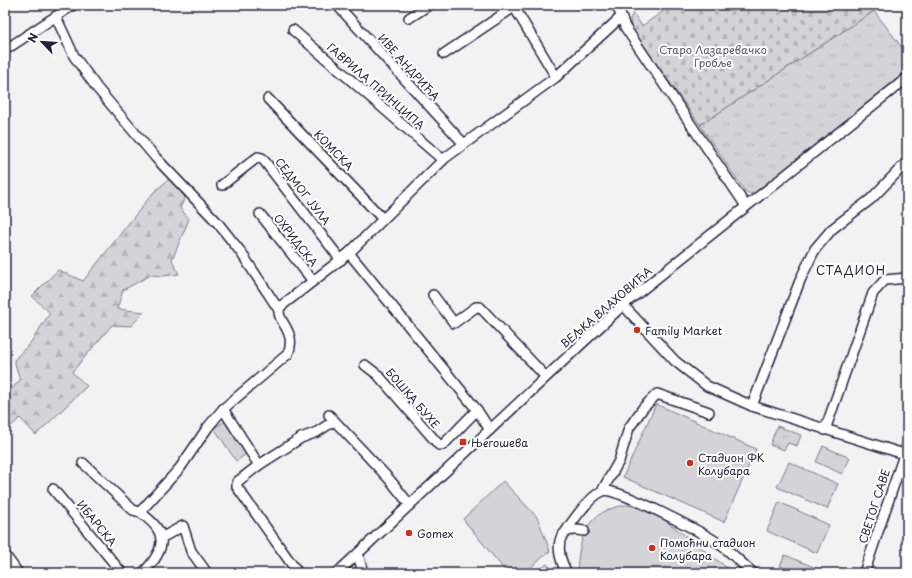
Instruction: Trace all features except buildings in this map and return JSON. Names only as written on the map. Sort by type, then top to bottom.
[{"type":"street","points":[[5,50],[56,17],[63,9],[73,5]]},
{"type":"street","name":"ИВЕ АНДРИЋА","points":[[337,5],[464,144]]},
{"type":"street","points":[[409,18],[429,5]]},
{"type":"street","points":[[617,5],[624,27],[746,206]]},
{"type":"street","points":[[444,54],[514,6],[556,77]]},
{"type":"street","points":[[56,17],[74,56],[97,88],[156,158],[217,222],[240,251],[279,310],[291,338],[292,345],[288,354],[223,409],[208,427],[180,468],[140,512]]},
{"type":"street","points":[[279,310],[284,303],[349,253],[382,218],[443,160],[556,77],[621,17]]},
{"type":"street","name":"ГАВРИЛА ПРИНЦИПА","points":[[294,30],[443,160]]},
{"type":"street","name":"ВЕЉКА ВЛАХОВИЋА","points":[[337,573],[490,430],[545,376],[623,305],[907,78]]},
{"type":"street","name":"КОМСКА","points":[[268,98],[382,218]]},
{"type":"street","name":"СЕДМОГ ЈУЛА","points":[[222,186],[258,157],[262,158],[341,260]]},
{"type":"street","points":[[752,406],[800,278],[815,249],[832,229],[871,199],[907,162]]},
{"type":"street","name":"ОХРИДСКА","points":[[260,214],[313,281]]},
{"type":"street","points":[[349,253],[477,410],[490,430]]},
{"type":"street","points":[[825,430],[872,293],[884,280],[907,278]]},
{"type":"street","points":[[433,295],[454,323],[476,307],[480,307],[545,376]]},
{"type":"street","points":[[623,305],[675,361],[688,373],[707,386],[752,406],[825,430],[906,452]]},
{"type":"street","name":"БОШКА БУХЕ","points":[[365,365],[378,376],[439,445],[443,445],[477,410]]},
{"type":"street","points":[[567,573],[560,557],[564,534],[580,512],[602,491],[619,461],[629,428],[643,408],[657,394],[709,412]]},
{"type":"street","points":[[223,409],[259,466]]},
{"type":"street","points":[[298,573],[237,487],[237,482],[301,438],[317,432],[331,418],[390,480],[410,505]]},
{"type":"street","name":"СВЕТОГ САВЕ","points":[[864,573],[906,452]]},
{"type":"street","points":[[83,463],[133,510],[140,512],[157,528],[161,538],[160,549],[152,564],[142,573]]},
{"type":"street","name":"ИБАРСКА","points":[[53,489],[122,573]]},
{"type":"street","points":[[602,491],[608,490],[624,495],[706,534],[723,546],[753,573]]},
{"type":"street","points":[[161,538],[183,526],[191,551],[207,573]]},
{"type":"street","points":[[564,534],[574,529],[584,531]]},
{"type":"street","points":[[358,554],[364,573]]},
{"type":"street","points":[[5,555],[18,573]]},
{"type":"green space","name":"Старо Лазаревачко Гробље","points":[[672,5],[869,5],[874,11],[700,125],[631,28],[630,19],[633,13],[642,26]]},
{"type":"green space","points":[[874,11],[907,54],[907,71],[757,192],[750,194],[745,191],[700,125]]},
{"type":"green space","points":[[170,178],[185,197],[180,208],[189,219],[172,260],[179,274],[163,276],[151,275],[123,290],[117,309],[144,312],[131,326],[112,325],[72,372],[87,386],[36,435],[20,418],[5,432],[5,396],[20,380],[14,360],[31,342],[50,313],[32,296],[58,270],[83,281],[153,193]]},
{"type":"green space","name":"Стадион ФК Колубара","points":[[656,404],[756,449],[724,522],[623,477]]},
{"type":"green space","points":[[227,420],[248,453],[236,461],[214,428]]},
{"type":"green space","points":[[777,426],[801,435],[797,446],[788,443],[784,450],[770,445]]},
{"type":"green space","points":[[823,446],[850,458],[842,474],[816,462]]},
{"type":"green space","points":[[789,462],[838,484],[827,509],[777,487]]},
{"type":"green space","points":[[503,481],[537,517],[550,551],[524,573],[507,573],[463,519]]},
{"type":"green space","points":[[779,502],[829,525],[817,553],[767,531]]},
{"type":"green space","points":[[627,505],[634,506],[662,518],[734,573],[577,573],[580,548],[587,527],[602,513],[613,508]]},
{"type":"green space","points":[[785,555],[816,568],[814,573],[796,573],[780,566]]},
{"type":"green space","points":[[547,564],[555,573],[536,573]]},
{"type":"place","name":"Family Market","points":[[637,330]]},
{"type":"place","name":"Његошева","points":[[463,442]]},
{"type":"place","name":"Стадион ФК Колубара","points":[[690,463]]},
{"type":"place","name":"Gomex","points":[[409,533]]},
{"type":"place","name":"Помоћни стадион Колубара","points":[[652,548]]},
{"type":"district","name":"СТАДИОН","points":[[851,270]]}]
